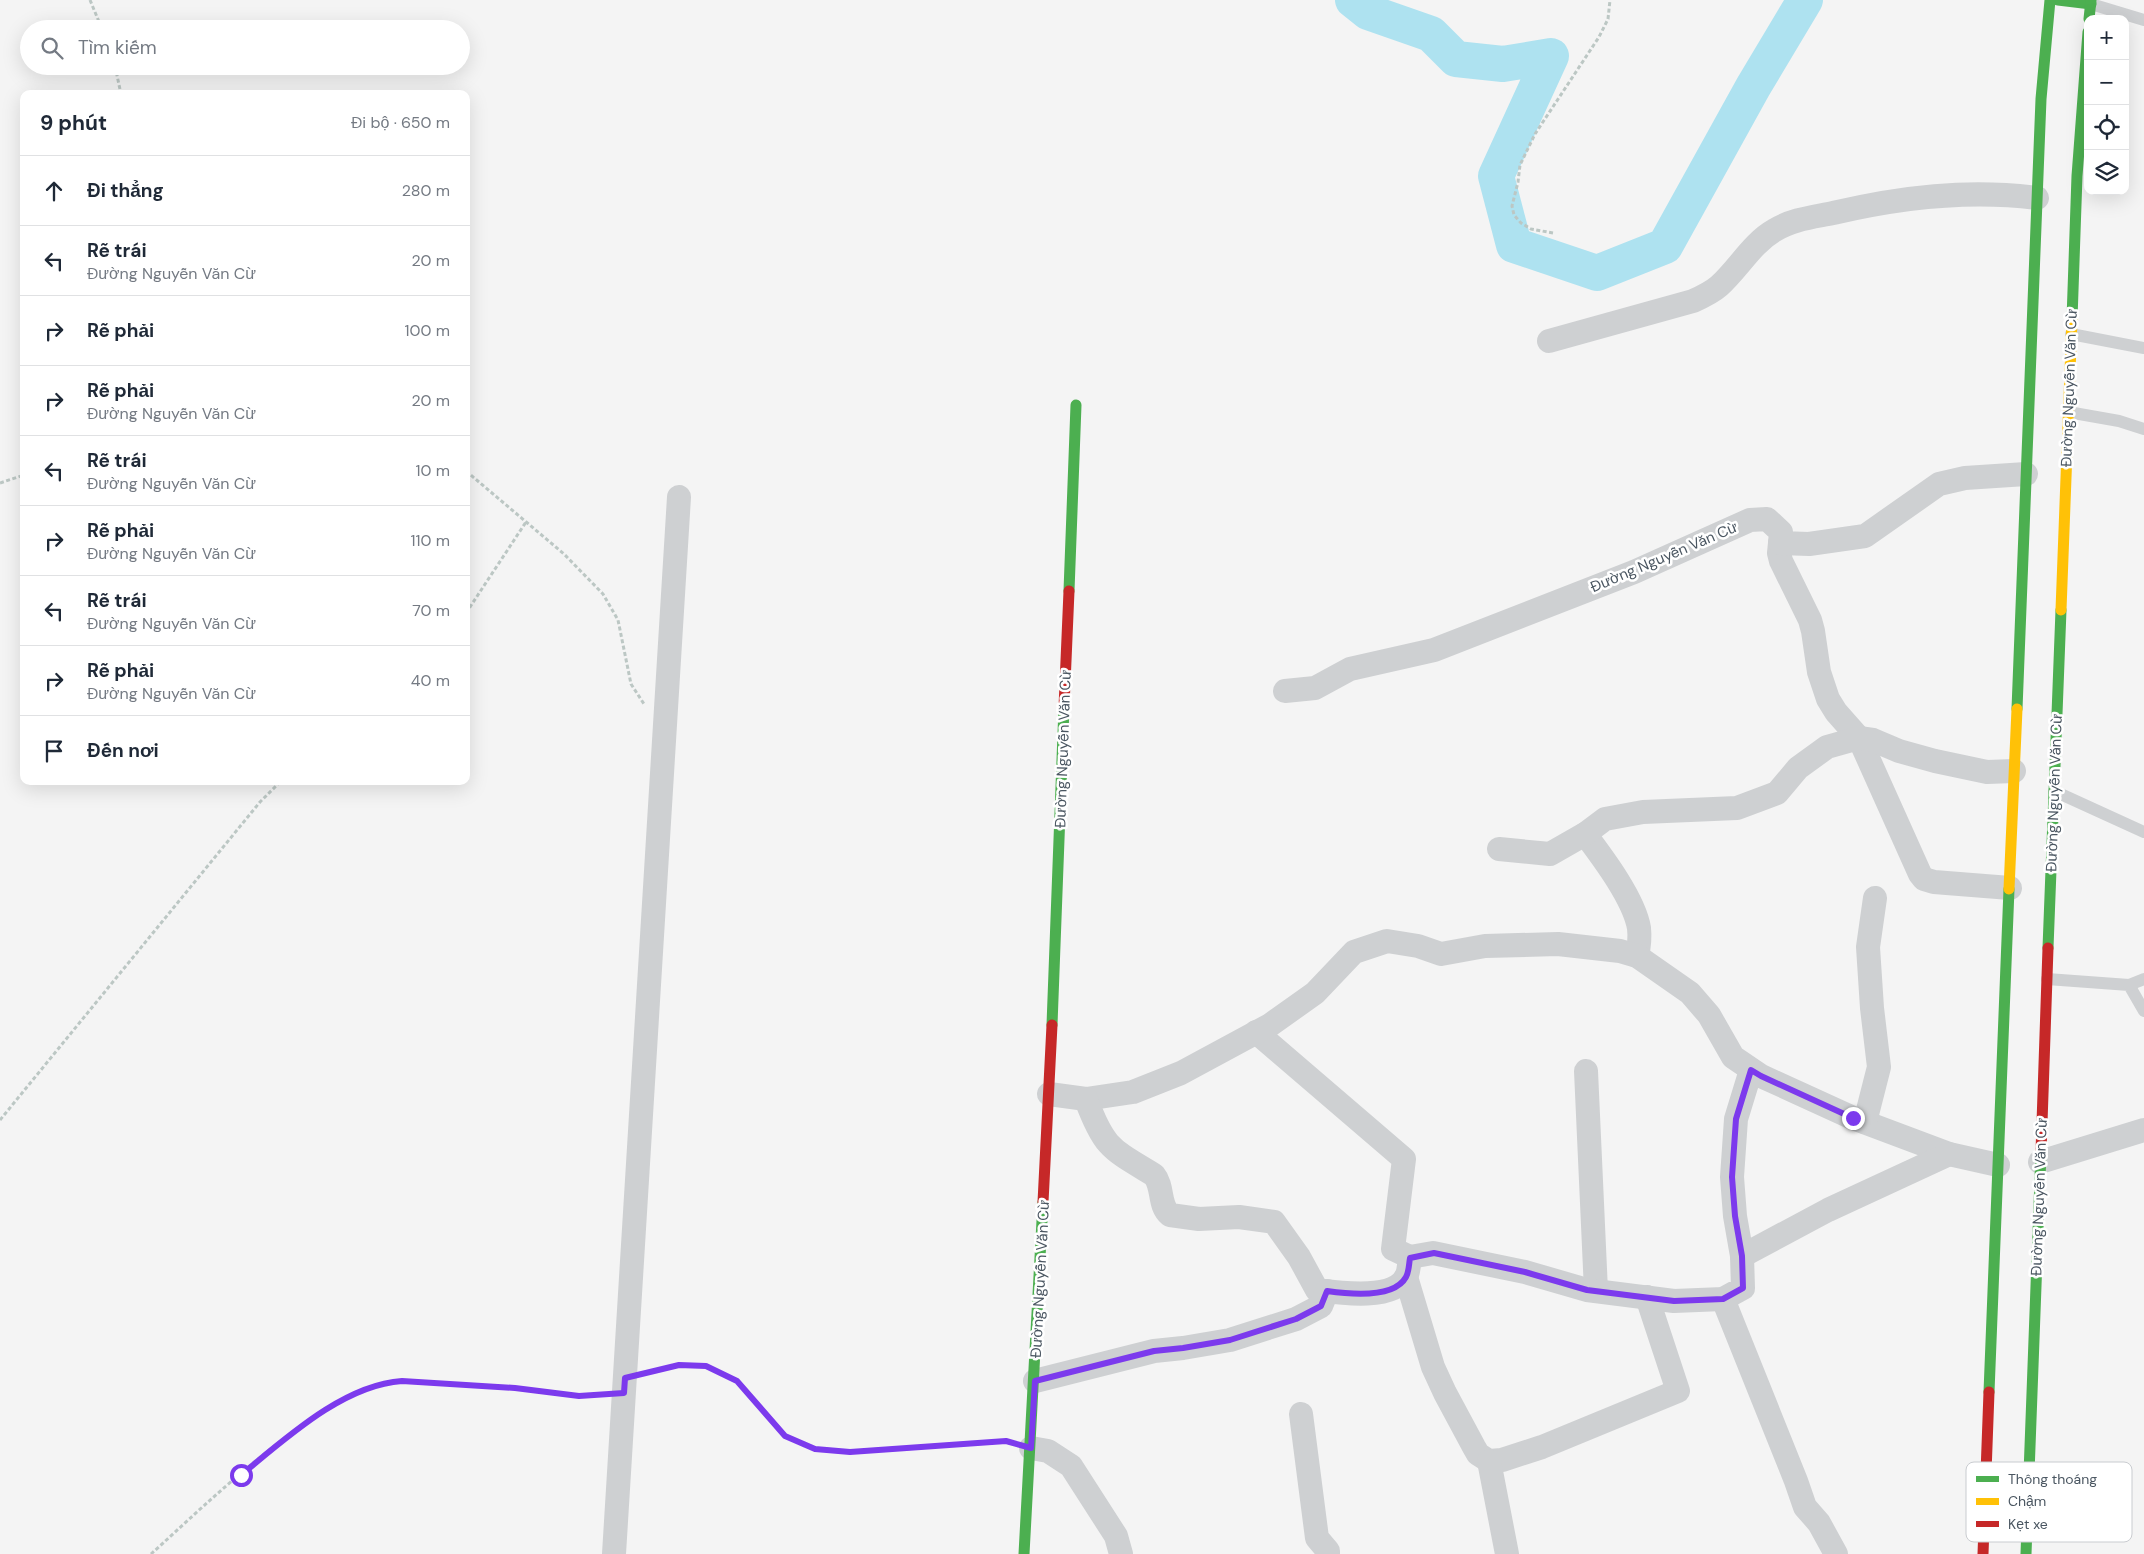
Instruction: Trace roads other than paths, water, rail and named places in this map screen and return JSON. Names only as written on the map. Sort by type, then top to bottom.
[{"type":"main road","points":[[1987,1462],[2041,99],[2050,0]]},
{"type":"main road","points":[[2058,0],[2091,2],[2089,15]]},
{"type":"main road","name":"Đường Nguyễn Văn Cừ","points":[[2029,1462],[2076,176],[2086,60]]},
{"type":"main road","name":"Đường Nguyễn Văn Cừ","points":[[1024,1554],[1035,1381],[1049,1094],[1076,405]]},
{"type":"street","points":[[1549,342],[1692,301],[1707,294],[1718,287],[1765,237],[1791,222],[1866,205],[1930,195],[1992,193],[2037,198]]},
{"type":"street","points":[[2010,888],[1934,882],[1920,874],[1859,738],[1836,712],[1828,699],[1819,672],[1813,631],[1781,561],[1780,543],[1809,544],[1865,536],[1939,484],[1965,478],[2026,474]]},
{"type":"street","points":[[614,1554],[679,496]]},
{"type":"street","name":"Đường Nguyễn Văn Cừ","points":[[1285,691],[1315,688],[1350,669],[1434,650],[1634,572],[1750,520],[1767,519],[1781,532],[1780,543]]},
{"type":"street","points":[[1499,849],[1550,854],[1585,834],[1605,819],[1643,812],[1737,808],[1778,793],[1798,768],[1827,747],[1859,738],[1873,740],[1899,751],[1935,761],[1987,772],[2014,771]]},
{"type":"street","points":[[1585,834],[1609,867],[1634,913],[1639,928],[1637,956]]},
{"type":"street","points":[[1865,1122],[1879,1067],[1868,947],[1875,898]]},
{"type":"street","points":[[1049,1094],[1086,1099],[1133,1092],[1181,1073],[1270,1025],[1315,993],[1354,952],[1387,941],[1418,946],[1441,954],[1485,946],[1558,944],[1620,951],[1637,956],[1690,992],[1701,1004],[1742,1063],[1768,1080],[1865,1122],[1949,1154],[1998,1165]]},
{"type":"street","points":[[1256,1032],[1404,1159],[1394,1249],[1408,1267],[1423,1338],[1445,1393],[1478,1454],[1489,1461],[1502,1460],[1542,1447],[1678,1391],[1647,1297]]},
{"type":"street","points":[[1086,1099],[1096,1127],[1108,1145],[1158,1179],[1166,1211],[1175,1217],[1199,1219],[1239,1218],[1274,1222],[1299,1258],[1317,1290],[1350,1294],[1393,1290],[1408,1267],[1434,1253],[1525,1272],[1596,1291],[1674,1301],[1723,1299],[1743,1288],[1742,1256],[1735,1216],[1732,1177],[1742,1063]]},
{"type":"street","points":[[1586,1070],[1596,1291]]},
{"type":"street","points":[[2040,1162],[2144,1130]]},
{"type":"street","points":[[1742,1256],[1828,1210],[1949,1154]]},
{"type":"street","points":[[1035,1381],[1154,1351],[1230,1340],[1296,1319],[1321,1306],[1327,1291]]},
{"type":"street","points":[[1723,1299],[1805,1506],[1819,1524],[1836,1554]]},
{"type":"street","points":[[1301,1414],[1317,1538],[1328,1551],[1328,1554]]},
{"type":"street","points":[[1031,1448],[1048,1450],[1071,1466],[1116,1536],[1121,1554]]},
{"type":"street","points":[[1489,1461],[1507,1554]]},
{"type":"lane","points":[[2091,2],[2144,20]]},
{"type":"lane","points":[[2071,334],[2144,348]]},
{"type":"lane","points":[[2068,412],[2120,420],[2144,429]]},
{"type":"lane","points":[[2054,791],[2144,832]]},
{"type":"lane","points":[[2047,979],[2129,985],[2144,978]]},
{"type":"lane","points":[[2129,985],[2144,1011]]},
{"type":"waterway","points":[[1353,0],[1368,12],[1431,34],[1456,59],[1503,64],[1551,56],[1496,176],[1514,245],[1597,273],[1665,246],[1753,87],[1805,0]]}]
